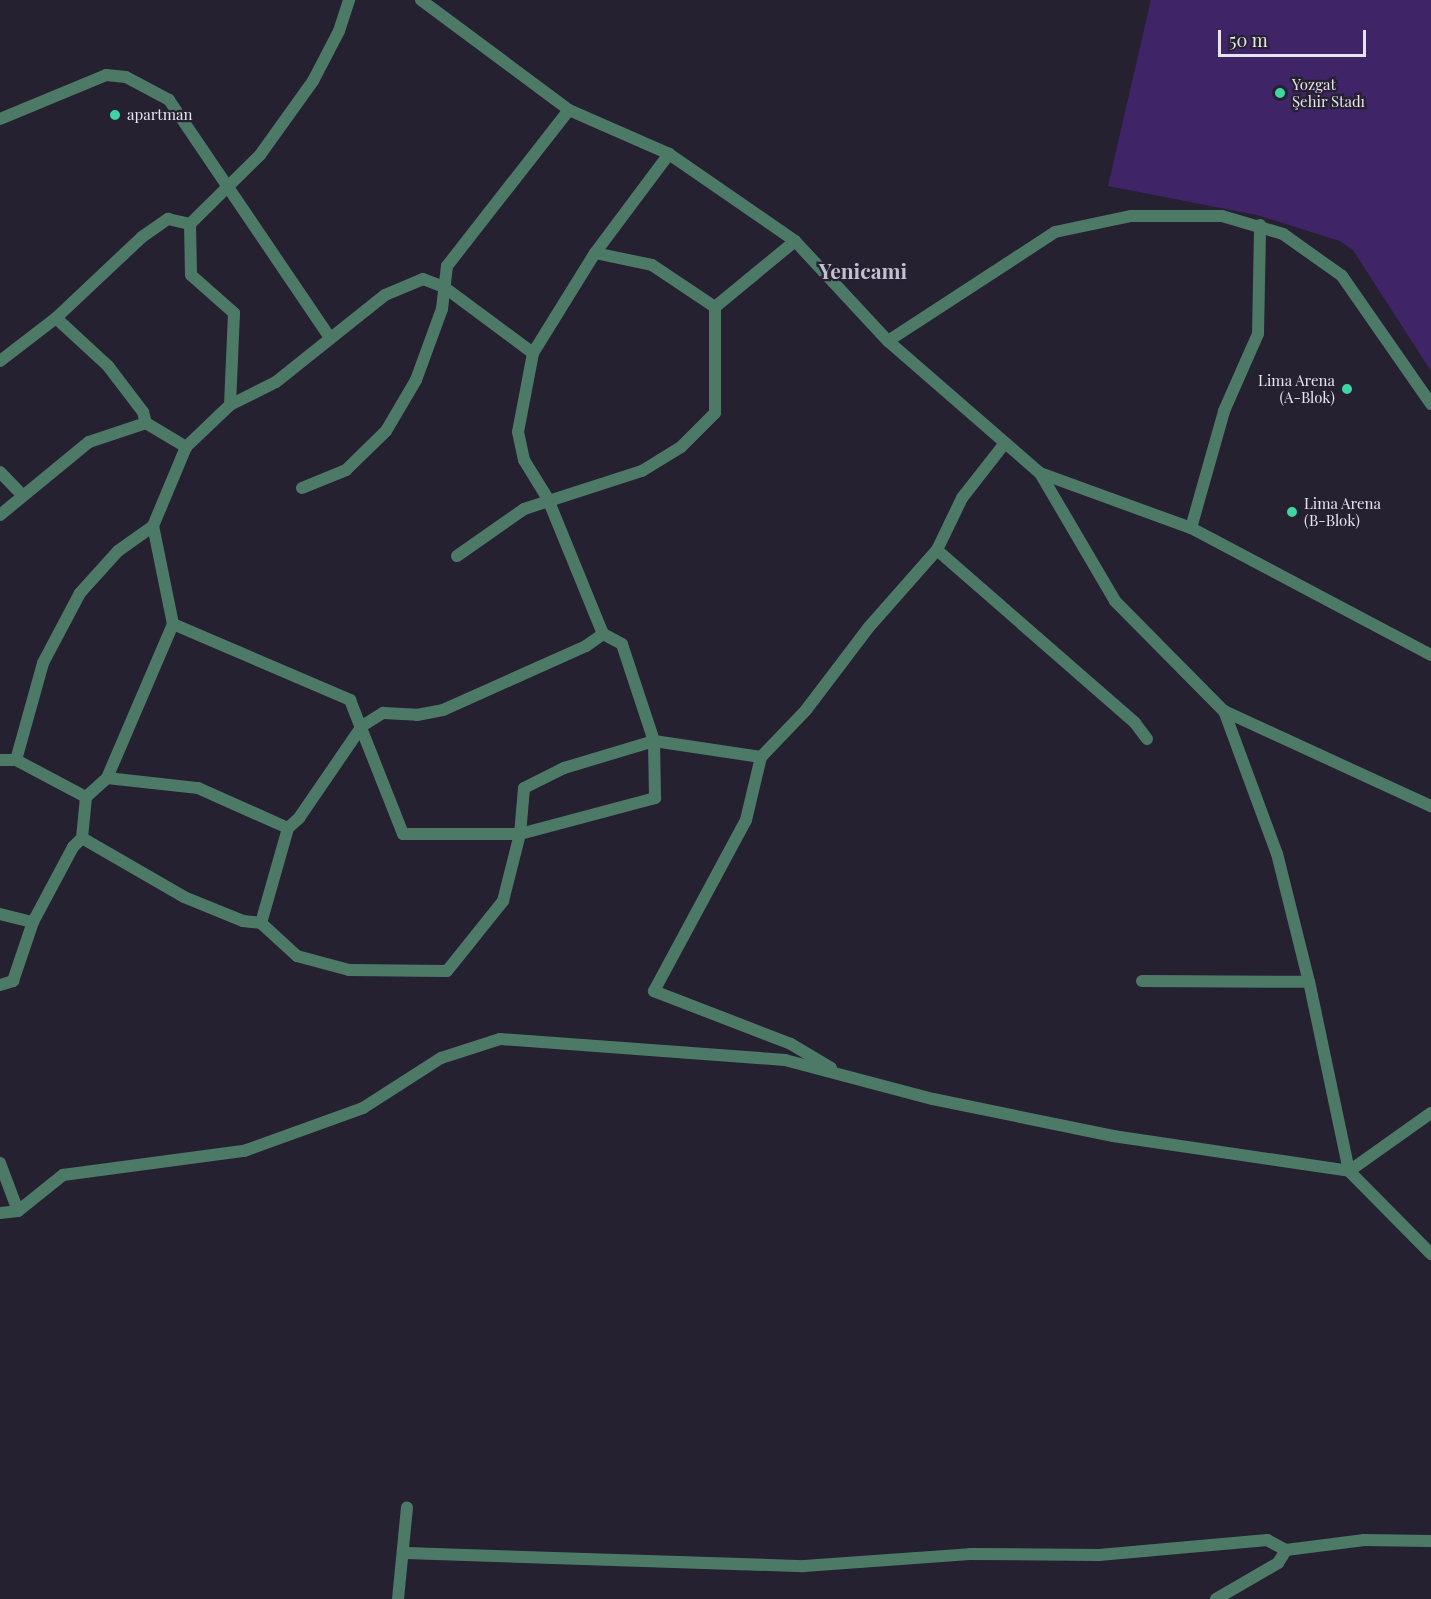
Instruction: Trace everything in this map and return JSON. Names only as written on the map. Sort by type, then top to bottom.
[{"type":"street","points":[[230,405],[234,313],[191,275],[190,224],[260,155],[313,81],[339,31],[349,0]]},
{"type":"street","points":[[421,0],[569,110],[669,154],[795,241],[888,341],[1040,473],[1115,601],[1224,711],[1431,806]]},
{"type":"street","points":[[0,119],[106,75],[126,77],[169,100],[225,188],[330,338]]},
{"type":"street","points":[[302,488],[346,470],[386,431],[416,380],[442,309],[447,266],[569,110]]},
{"type":"street","points":[[173,624],[350,700],[403,834],[520,834],[655,798],[654,741],[622,644],[603,634],[548,499],[524,460],[518,432],[533,353],[595,253],[669,154]]},
{"type":"street","points":[[888,341],[1055,232],[1131,216],[1178,214],[1222,216],[1260,225],[1313,252],[1342,276],[1431,404]]},
{"type":"street","points":[[0,361],[56,318],[142,237],[168,219],[190,224]]},
{"type":"street","points":[[1191,528],[1224,411],[1258,334],[1260,225]]},
{"type":"street","points":[[715,307],[795,241]]},
{"type":"street","points":[[595,253],[652,265],[715,307]]},
{"type":"street","points":[[16,760],[43,663],[80,593],[118,551],[153,526],[186,447],[230,405],[276,382],[385,296],[423,279],[444,287],[533,353]]},
{"type":"street","points":[[457,556],[524,509],[548,499],[642,471],[681,447],[715,413],[715,307]]},
{"type":"street","points":[[56,318],[108,366],[142,412],[146,423],[186,447]]},
{"type":"street","points":[[0,515],[88,442],[146,423]]},
{"type":"street","points":[[842,1075],[791,1044],[654,991],[746,820],[761,757],[806,710],[869,627],[937,550],[962,498],[1005,443]]},
{"type":"street","points":[[0,472],[22,495]]},
{"type":"street","points":[[1040,473],[1191,528],[1431,654]]},
{"type":"street","points":[[0,985],[13,981],[33,922],[73,847],[82,838],[86,797],[107,778],[173,624],[153,526]]},
{"type":"street","points":[[937,550],[1135,723],[1148,739]]},
{"type":"street","points":[[261,922],[288,828],[299,818],[362,726],[383,713],[417,715],[443,710],[586,646],[603,634]]},
{"type":"street","points":[[1224,711],[1277,854],[1310,982],[1349,1171],[1431,1254]]},
{"type":"street","points":[[82,838],[183,897],[243,921],[261,922],[297,956],[349,970],[447,971],[503,901],[520,834],[524,788],[564,768],[654,741],[761,757]]},
{"type":"street","points":[[0,760],[16,760],[86,797]]},
{"type":"street","points":[[107,778],[198,788],[288,828]]},
{"type":"street","points":[[0,914],[33,922]]},
{"type":"street","points":[[1143,981],[1310,982]]},
{"type":"street","points":[[0,1213],[18,1211],[63,1174],[244,1151],[363,1108],[441,1058],[500,1039],[785,1060],[1113,1136],[1349,1171],[1431,1113]]},
{"type":"street","points":[[0,1163],[18,1211]]},
{"type":"street","points":[[398,1599],[406,1553],[407,1507]]},
{"type":"street","points":[[406,1553],[804,1566],[970,1554],[1099,1555],[1267,1540],[1286,1550],[1364,1540],[1431,1541]]},
{"type":"street","points":[[1216,1599],[1278,1563],[1286,1550]]},
{"type":"shaded area","name":"Yozgat Şehir Stadı","points":[[1151,0],[1431,0],[1431,371],[1353,250],[1340,241],[1257,215],[1108,186]]},
{"type":"place","name":"Yozgat Şehir Stadı","points":[[1280,93]]},
{"type":"place","name":"apartman","points":[[115,115]]},
{"type":"place","name":"Lima Arena (A-Blok)","points":[[1347,389]]},
{"type":"place","name":"Lima Arena (B-Blok)","points":[[1292,512]]},
{"type":"district","name":"Yenicami","points":[[863,270]]}]
